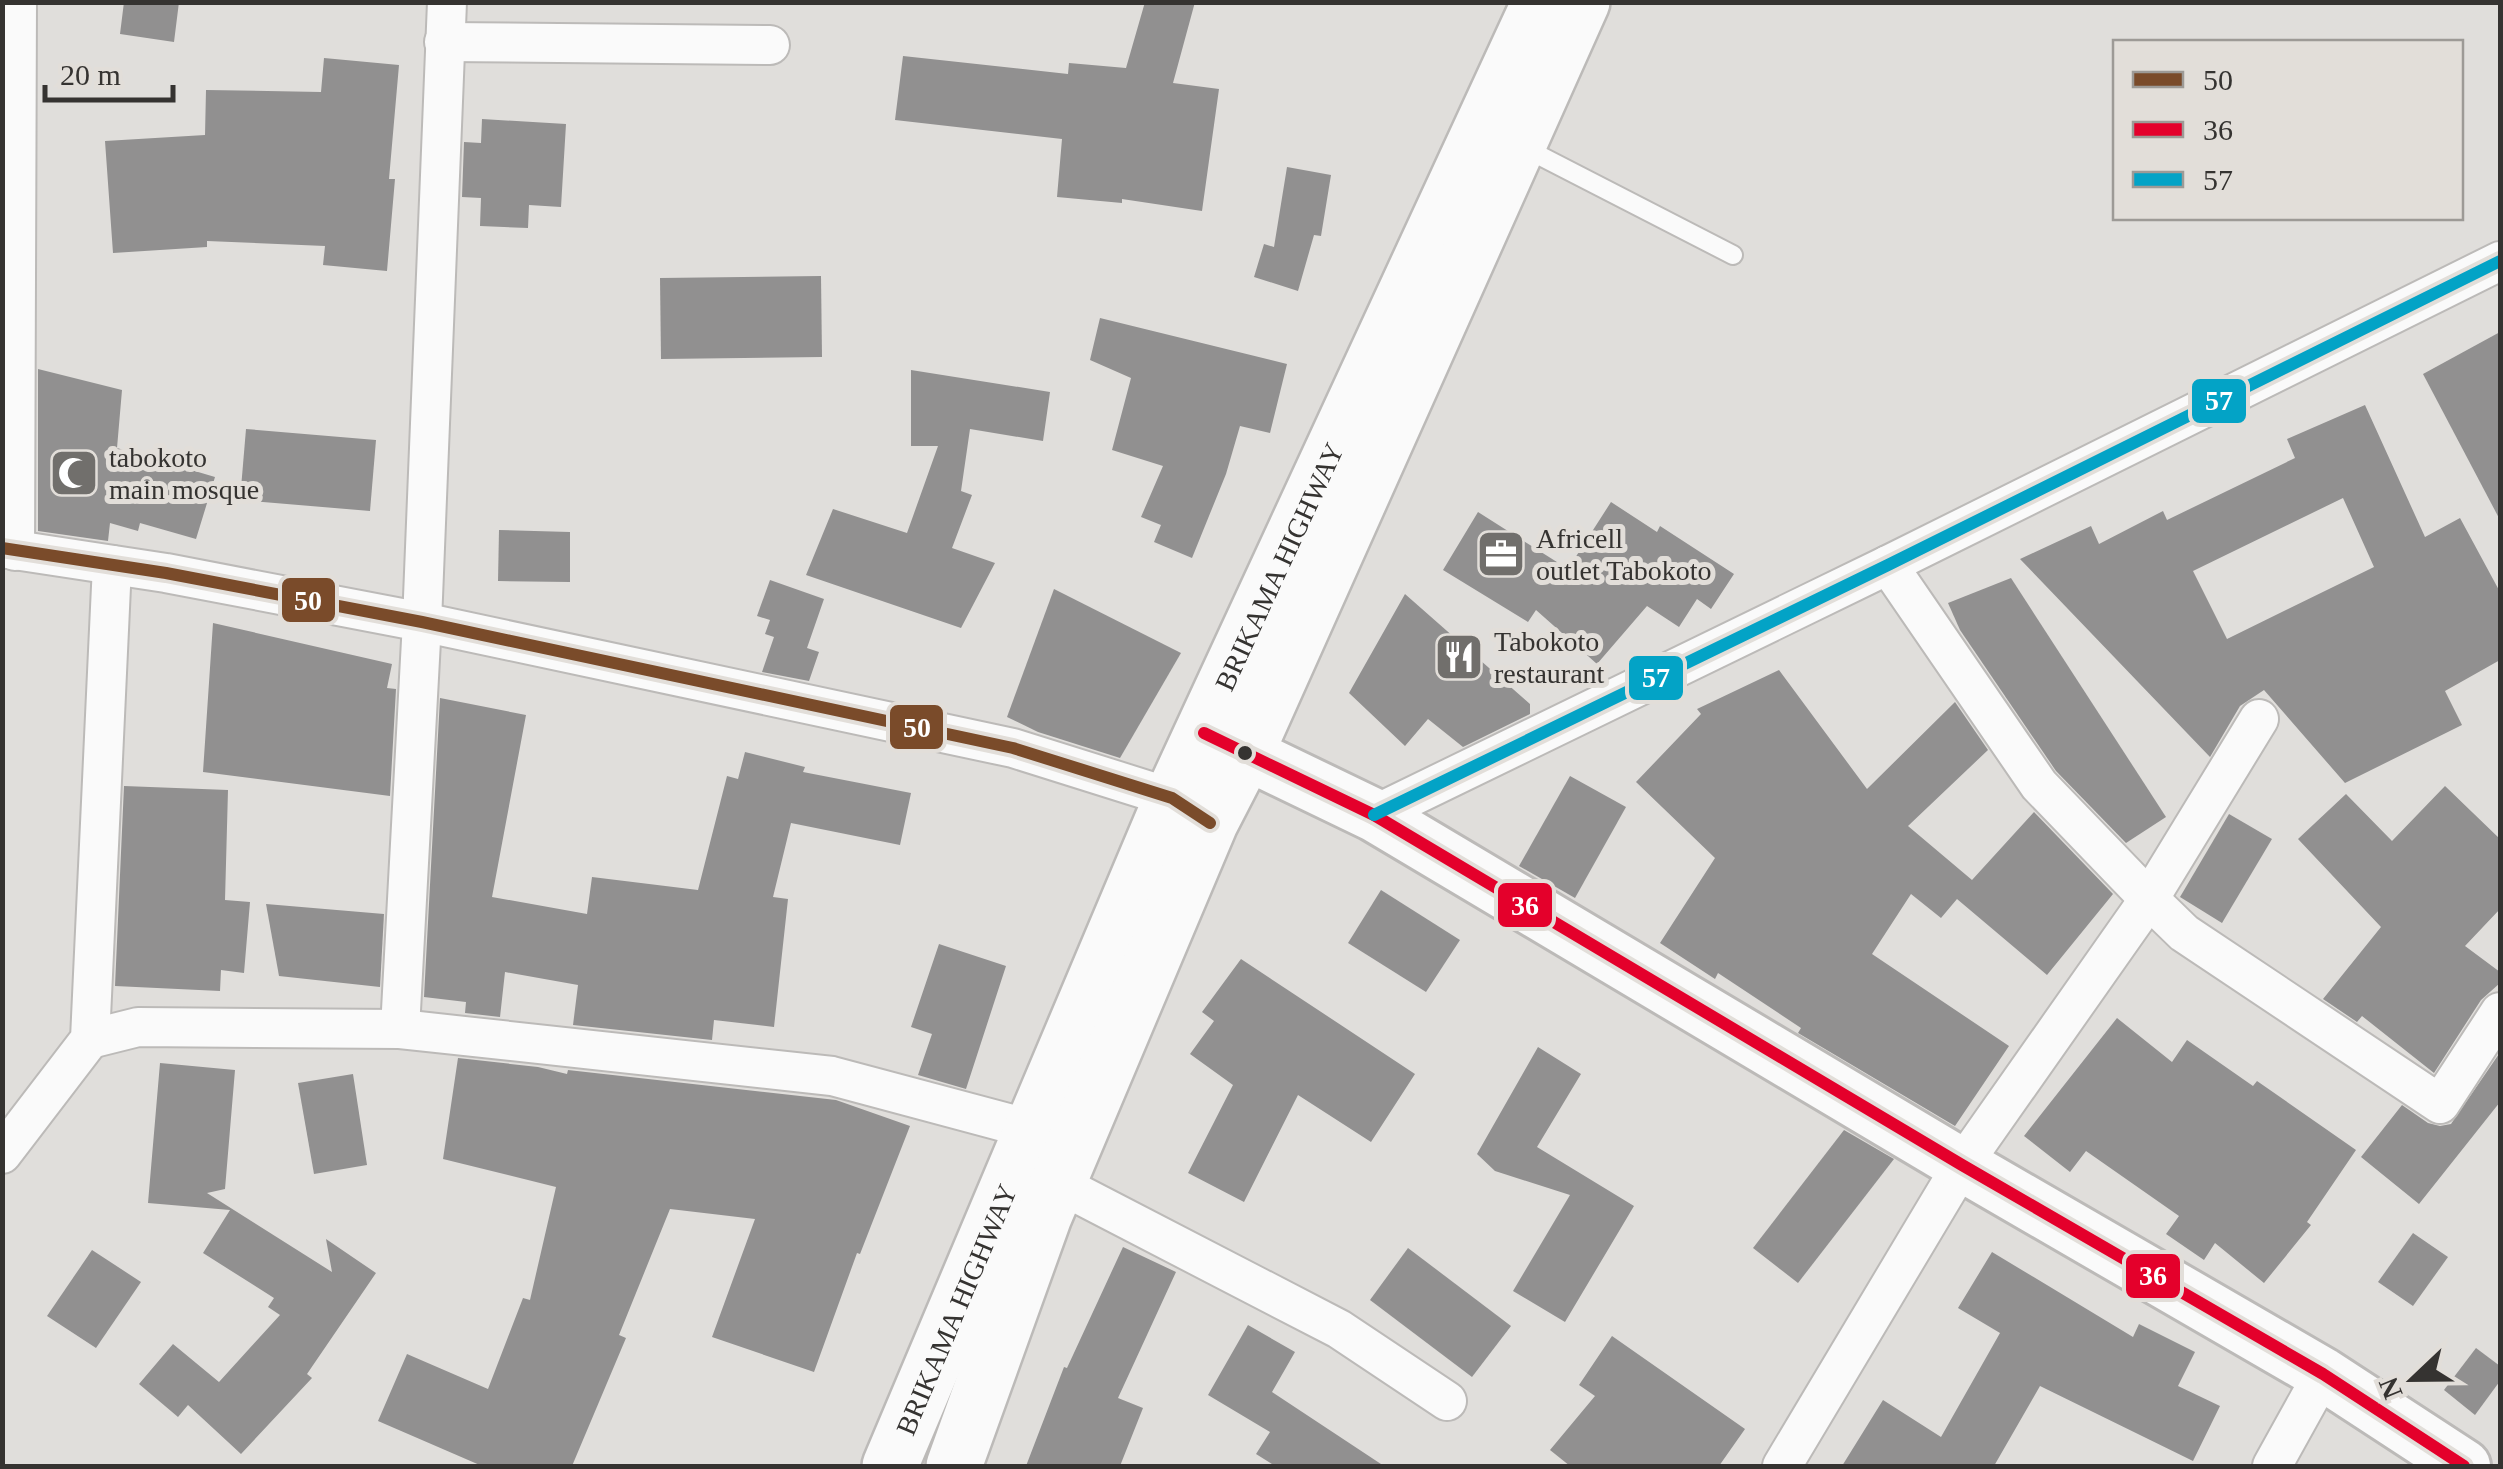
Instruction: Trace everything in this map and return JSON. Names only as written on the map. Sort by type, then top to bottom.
[{"type":"highway","name":"BRIKAMA HIGHWAY","points":[[1225,744],[1540,2]]},
{"type":"highway","name":"BRIKAMA HIGHWAY","points":[[890,1466],[1034,1130],[1518,144],[1582,2]]},
{"type":"highway","name":"BRIKAMA HIGHWAY","points":[[954,1466],[1191,810]]},
{"type":"street","points":[[17,2],[9,550],[166,572],[422,622],[1013,748],[1191,810]]},
{"type":"street","points":[[400,1028],[422,622],[447,2]]},
{"type":"street","points":[[444,42],[770,44]]},
{"type":"street","points":[[1374,815],[2500,261]]},
{"type":"street","points":[[2,1154],[90,1039],[112,565]]},
{"type":"street","points":[[1888,565],[2039,785],[2184,933],[2440,1104],[2500,1012]]},
{"type":"street","points":[[1782,1466],[1962,1165],[2149,899],[2260,719]]},
{"type":"street","points":[[1225,744],[1374,815],[2322,1374],[2464,1466]]},
{"type":"street","points":[[90,1039],[138,1027],[400,1028],[832,1076],[1034,1130]]},
{"type":"street","points":[[1058,1184],[1339,1329],[1447,1401]]},
{"type":"street","points":[[2272,1466],[2322,1374]]},
{"type":"lane","points":[[1518,144],[1733,255]]},
{"type":"building","points":[[124,2],[179,2],[174,42],[120,34]]},
{"type":"building","points":[[1145,2],[1195,2],[1173,83],[1219,89],[1202,211],[1122,199],[1122,203],[1057,197],[1062,139],[895,120],[903,56],[1068,74],[1069,63],[1126,68]]},
{"type":"building","points":[[324,58],[399,65],[389,179],[395,179],[387,271],[323,265],[325,246],[207,241],[207,247],[113,253],[105,141],[205,135],[206,90],[321,92]]},
{"type":"building","points":[[482,119],[566,124],[561,207],[529,205],[528,228],[480,226],[481,198],[462,197],[464,142],[481,143]]},
{"type":"building","points":[[1287,167],[1331,175],[1321,236],[1314,235],[1298,291],[1254,277],[1264,244],[1274,247]]},
{"type":"building","points":[[821,276],[822,357],[661,359],[660,278]]},
{"type":"building","points":[[1100,318],[1287,364],[1270,433],[1240,426],[1226,474],[1192,558],[1154,542],[1161,525],[1141,517],[1163,466],[1112,450],[1131,378],[1090,360]]},
{"type":"building","points":[[2500,332],[2500,520],[2423,374]]},
{"type":"building","points":[[38,369],[122,390],[117,448],[215,477],[196,539],[140,523],[138,531],[110,523],[108,541],[38,531]]},
{"type":"building","points":[[911,370],[1050,392],[1043,441],[970,429],[961,491],[972,495],[952,548],[995,563],[961,628],[806,575],[833,509],[907,533],[938,446],[911,446]]},
{"type":"building","points":[[2365,405],[2425,537],[2460,518],[2500,592],[2500,660],[2445,691],[2462,725],[2345,783],[2264,690],[2240,706],[2210,757],[2020,559],[2091,526],[2099,544],[2163,511],[2167,520],[2295,458],[2287,439]],"holes":[[[2343,498],[2374,567],[2227,639],[2193,571]]]},
{"type":"building","points":[[246,429],[376,440],[370,511],[240,500]]},
{"type":"building","points":[[1611,502],[1657,532],[1660,526],[1734,574],[1711,609],[1697,599],[1679,627],[1647,606],[1597,664],[1536,610],[1528,622],[1443,570],[1478,512],[1568,569]]},
{"type":"building","points":[[499,530],[570,532],[570,582],[498,581]]},
{"type":"building","points":[[2011,578],[2166,817],[2126,843],[2056,771],[1960,630],[1948,603]]},
{"type":"building","points":[[770,580],[824,599],[807,648],[819,652],[809,681],[762,672],[774,637],[765,634],[770,620],[757,616]]},
{"type":"building","points":[[1054,589],[1181,653],[1120,758],[1038,732],[1007,717]]},
{"type":"building","points":[[1405,594],[1530,704],[1530,714],[1463,747],[1428,719],[1405,746],[1349,693]]},
{"type":"building","points":[[213,623],[392,664],[387,688],[396,689],[390,796],[203,772]]},
{"type":"building","points":[[1779,670],[1867,789],[1955,702],[1988,750],[1908,826],[1972,880],[2034,812],[2113,894],[2047,975],[1957,899],[1941,918],[1911,894],[1872,954],[2009,1046],[1955,1126],[1798,1033],[1801,1028],[1718,973],[1715,979],[1660,943],[1715,858],[1636,782],[1701,714],[1697,709]]},
{"type":"building","points":[[440,698],[526,715],[492,897],[587,914],[592,877],[698,890],[727,776],[738,779],[745,752],[805,767],[803,772],[911,793],[900,845],[791,823],[773,897],[788,899],[774,1027],[714,1020],[712,1040],[573,1025],[578,985],[505,972],[500,1017],[465,1013],[466,1002],[424,997]]},
{"type":"building","points":[[1570,776],[1626,807],[1575,898],[1519,866]]},
{"type":"building","points":[[124,786],[228,790],[225,900],[250,902],[244,973],[221,970],[220,991],[115,986]]},
{"type":"building","points":[[2445,786],[2500,839],[2500,909],[2465,946],[2500,972],[2500,983],[2481,1000],[2434,1073],[2362,1016],[2357,1022],[2323,999],[2381,927],[2298,839],[2346,794],[2392,841]]},
{"type":"building","points":[[2229,814],[2272,839],[2222,923],[2180,897]]},
{"type":"building","points":[[1381,890],[1460,940],[1426,992],[1348,943]]},
{"type":"building","points":[[266,904],[384,914],[380,987],[279,976]]},
{"type":"building","points":[[939,944],[1006,966],[966,1089],[918,1075],[932,1034],[911,1027]]},
{"type":"building","points":[[1241,959],[1415,1074],[1371,1142],[1298,1095],[1244,1202],[1188,1173],[1233,1085],[1190,1054],[1214,1021],[1202,1012]]},
{"type":"building","points":[[2117,1018],[2172,1062],[2187,1040],[2253,1086],[2257,1081],[2356,1150],[2307,1222],[2311,1225],[2264,1283],[2215,1243],[2204,1260],[2166,1234],[2179,1216],[2086,1151],[2070,1172],[2024,1136]]},
{"type":"building","points":[[1538,1047],[1581,1074],[1537,1147],[1634,1206],[1565,1322],[1513,1291],[1570,1195],[1495,1171],[1477,1154]]},
{"type":"building","points":[[2499,1054],[2500,1102],[2419,1204],[2361,1157],[2402,1105],[2428,1123],[2451,1124]]},
{"type":"building","points":[[458,1058],[567,1074],[568,1070],[836,1100],[910,1126],[860,1254],[857,1253],[814,1372],[712,1337],[755,1219],[670,1209],[619,1335],[626,1338],[572,1466],[482,1466],[378,1421],[407,1354],[488,1389],[523,1298],[530,1300],[556,1187],[443,1159]]},
{"type":"building","points":[[160,1063],[235,1070],[225,1189],[207,1193],[332,1272],[326,1239],[376,1273],[307,1374],[312,1378],[241,1454],[188,1405],[178,1417],[139,1384],[173,1344],[219,1382],[280,1315],[268,1307],[274,1298],[203,1253],[230,1210],[148,1203]]},
{"type":"building","points":[[353,1074],[367,1165],[314,1174],[298,1083]]},
{"type":"building","points":[[1844,1130],[1894,1159],[1798,1283],[1753,1248]]},
{"type":"building","points":[[2413,1233],[2448,1257],[2413,1306],[2378,1282]]},
{"type":"building","points":[[1123,1247],[1176,1272],[1118,1398],[1143,1408],[1120,1466],[1026,1466],[1064,1367],[1067,1368]]},
{"type":"building","points":[[1408,1248],[1511,1326],[1472,1377],[1370,1300]]},
{"type":"building","points":[[92,1250],[141,1282],[96,1348],[47,1316]]},
{"type":"building","points":[[1992,1252],[2133,1337],[2139,1324],[2195,1352],[2178,1386],[2220,1406],[2193,1461],[2040,1386],[1994,1466],[1842,1466],[1883,1400],[1941,1437],[2000,1333],[1958,1308]]},
{"type":"building","points":[[1248,1325],[1295,1352],[1272,1392],[1384,1466],[1275,1466],[1256,1454],[1270,1432],[1208,1395]]},
{"type":"building","points":[[1612,1336],[1745,1429],[1719,1466],[1570,1466],[1550,1450],[1595,1396],[1579,1385]]},
{"type":"building","points":[[2476,1348],[2500,1366],[2500,1381],[2475,1415],[2444,1390]]},
{"type":"transit line","name":"57","points":[[1374,815],[2500,261]]},
{"type":"transit line","name":"50","points":[[2,548],[166,573],[422,622],[1013,748],[1172,798],[1210,823]]},
{"type":"transit line","name":"36","points":[[1204,733],[1374,815],[1962,1165],[2323,1374],[2464,1466]]},
{"type":"place","name":"tabokoto main mosque","points":[[74,473]]},
{"type":"place","name":"Africell outlet Tabokoto","points":[[1501,554]]},
{"type":"place","name":"Tabokoto restaurant","points":[[1459,657]]}]
